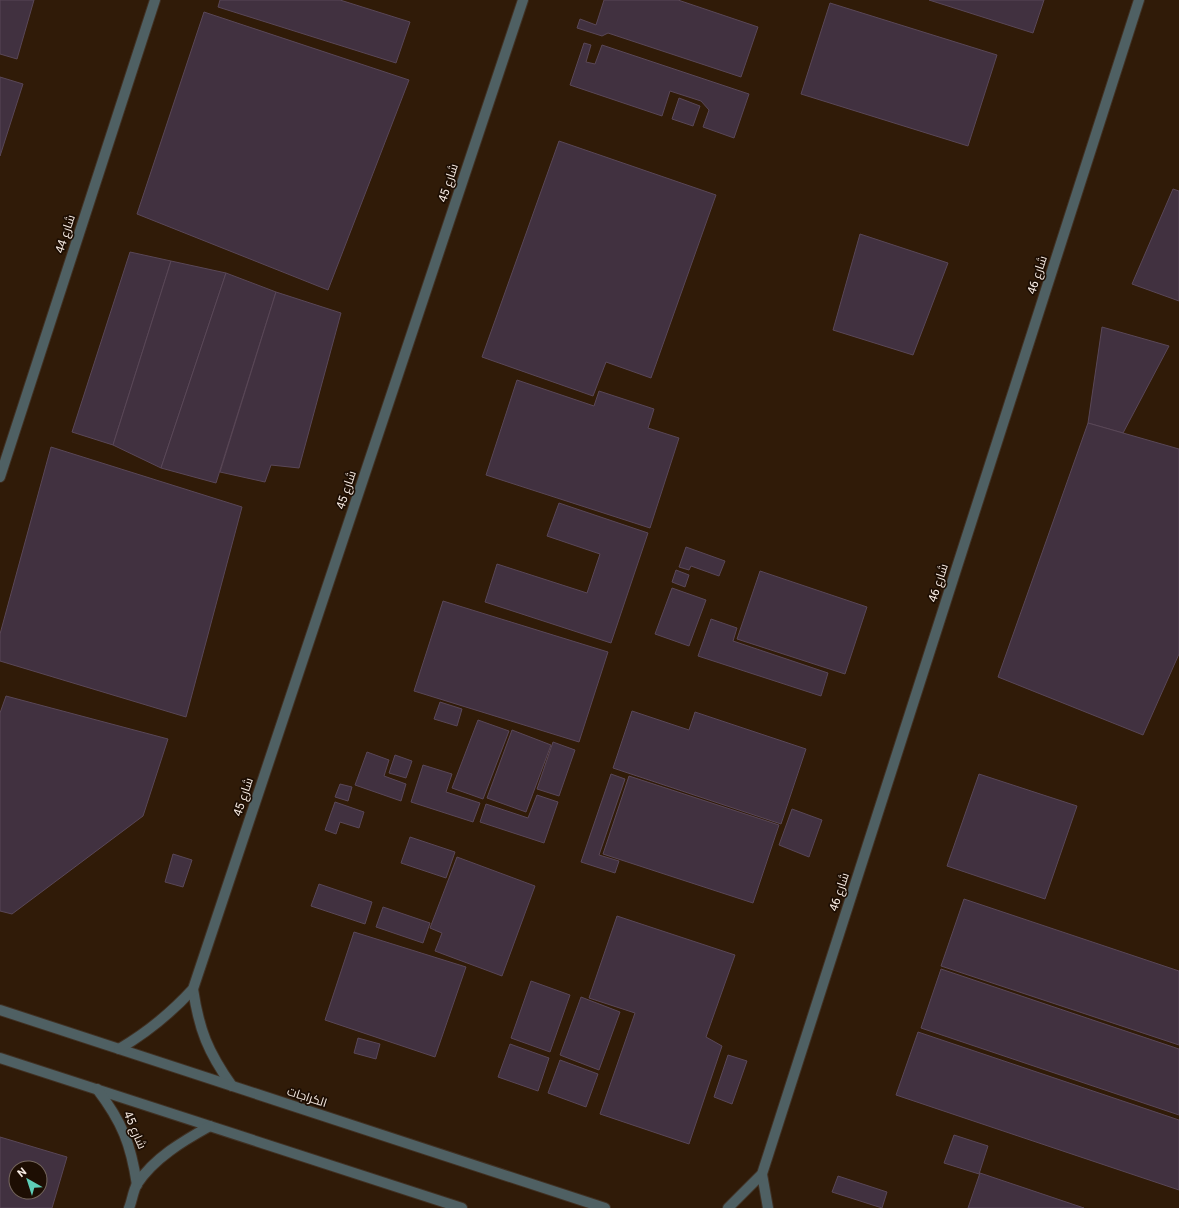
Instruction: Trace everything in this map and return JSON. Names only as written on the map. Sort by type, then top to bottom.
[{"type":"street","name":"شارع 44","points":[[0,477],[155,0]]},
{"type":"street","name":"شارع 45","points":[[119,1049],[140,1037],[159,1022],[193,988],[523,0]]},
{"type":"street","name":"شارع 46","points":[[728,1208],[762,1174],[1139,0]]},
{"type":"street","name":"شارع 45","points":[[193,988],[197,1015],[204,1040],[217,1064],[232,1086]]},
{"type":"street","name":"الكراجات","points":[[0,1010],[605,1208]]},
{"type":"street","points":[[0,1058],[462,1208]]},
{"type":"street","name":"شارع 45","points":[[97,1089],[113,1110],[125,1134],[133,1159],[137,1185]]},
{"type":"street","name":"شارع 45","points":[[129,1208],[137,1185],[152,1167],[170,1151],[210,1126]]},
{"type":"street","name":"شارع 46","points":[[762,1174],[768,1208]]},
{"type":"shaded area","points":[[0,0],[1179,0],[1179,1208],[0,1208]]},
{"type":"building","points":[[0,0],[34,0],[17,59],[0,54]]},
{"type":"building","points":[[220,0],[340,0],[410,22],[396,63],[218,7]]},
{"type":"building","points":[[604,0],[678,0],[758,27],[741,77],[608,33],[602,36],[577,28],[580,19],[596,25]]},
{"type":"building","points":[[929,0],[1044,0],[1033,33]]},
{"type":"building","points":[[830,3],[997,55],[968,146],[801,94]]},
{"type":"building","points":[[204,12],[409,80],[328,290],[137,214]]},
{"type":"building","points":[[584,43],[591,45],[586,62],[595,64],[602,45],[749,94],[734,138],[703,127],[709,110],[701,101],[670,91],[662,116],[570,85]]},
{"type":"building","points":[[0,77],[23,84],[0,156]]},
{"type":"building","points":[[679,98],[700,106],[693,126],[672,119]]},
{"type":"building","points":[[559,141],[716,195],[651,378],[606,362],[593,396],[482,357]]},
{"type":"building","points":[[1173,189],[1179,191],[1179,301],[1132,284]]},
{"type":"building","points":[[860,234],[948,263],[913,355],[833,330]]},
{"type":"building","points":[[130,252],[171,261],[113,445],[72,432]]},
{"type":"building","points":[[171,261],[226,273],[161,468],[113,445]]},
{"type":"building","points":[[226,273],[276,292],[216,483],[161,468]]},
{"type":"building","points":[[276,292],[341,313],[299,468],[271,465],[265,482],[220,472]]},
{"type":"building","points":[[1102,327],[1169,346],[1123,433],[1088,423]]},
{"type":"building","points":[[517,380],[594,406],[599,391],[654,409],[648,428],[679,438],[650,528],[486,475]]},
{"type":"building","points":[[1088,423],[1179,449],[1179,654],[1143,735],[998,677]]},
{"type":"building","points":[[51,447],[242,507],[186,717],[0,661],[0,634]]},
{"type":"building","points":[[559,503],[648,533],[611,643],[485,602],[497,564],[587,593],[600,554],[547,536]]},
{"type":"building","points":[[686,547],[725,561],[719,576],[691,566],[689,570],[679,567]]},
{"type":"building","points":[[676,570],[689,575],[685,587],[672,582]]},
{"type":"building","points":[[760,571],[867,607],[845,674],[737,639]]},
{"type":"building","points":[[672,588],[706,600],[689,646],[655,634]]},
{"type":"building","points":[[443,601],[608,652],[579,742],[414,691]]},
{"type":"building","points":[[711,619],[737,628],[733,641],[828,673],[821,696],[698,656]]},
{"type":"building","points":[[6,696],[168,739],[143,816],[12,914],[0,911],[0,713]]},
{"type":"building","points":[[440,702],[462,709],[457,726],[434,719]]},
{"type":"building","points":[[632,711],[689,730],[695,712],[806,749],[781,824],[613,768]]},
{"type":"building","points":[[478,720],[509,731],[483,799],[452,788]]},
{"type":"building","points":[[512,730],[551,745],[526,812],[487,798]]},
{"type":"building","points":[[553,742],[575,750],[559,796],[537,789]]},
{"type":"building","points":[[367,752],[389,760],[384,776],[406,784],[401,801],[355,785]]},
{"type":"building","points":[[395,755],[412,761],[406,778],[389,773]]},
{"type":"building","points":[[423,765],[452,774],[446,792],[480,803],[473,822],[411,802]]},
{"type":"building","points":[[611,774],[625,779],[599,855],[619,861],[615,873],[581,862]]},
{"type":"building","points":[[979,774],[1077,806],[1045,899],[947,866]]},
{"type":"building","points":[[629,776],[779,825],[753,903],[603,854]]},
{"type":"building","points":[[340,784],[352,787],[348,801],[335,797]]},
{"type":"building","points":[[537,795],[558,802],[544,843],[480,822],[486,804],[528,818]]},
{"type":"building","points":[[335,802],[364,812],[359,828],[340,822],[336,834],[325,830]]},
{"type":"building","points":[[792,809],[822,820],[809,857],[779,845]]},
{"type":"building","points":[[410,837],[455,852],[446,878],[401,863]]},
{"type":"building","points":[[173,854],[192,860],[183,887],[165,882]]},
{"type":"building","points":[[457,857],[535,886],[502,976],[435,951],[442,933],[430,928]]},
{"type":"building","points":[[319,884],[372,902],[365,924],[311,906]]},
{"type":"building","points":[[964,899],[1179,971],[1179,1045],[941,966]]},
{"type":"building","points":[[383,907],[430,923],[423,943],[376,927]]},
{"type":"building","points":[[617,916],[735,955],[706,1037],[722,1046],[689,1144],[600,1114],[635,1013],[589,998]]},
{"type":"building","points":[[354,932],[466,967],[435,1057],[325,1020]]},
{"type":"building","points":[[941,969],[1179,1049],[1179,1115],[921,1028]]},
{"type":"building","points":[[531,981],[570,995],[550,1052],[511,1038]]},
{"type":"building","points":[[581,997],[620,1012],[599,1070],[560,1055]]},
{"type":"building","points":[[918,1032],[1179,1120],[1179,1190],[896,1095]]},
{"type":"building","points":[[358,1038],[380,1044],[376,1059],[354,1053]]},
{"type":"building","points":[[510,1044],[549,1058],[538,1091],[498,1077]]},
{"type":"building","points":[[728,1055],[747,1061],[732,1104],[714,1097]]},
{"type":"building","points":[[560,1060],[598,1074],[586,1107],[548,1093]]},
{"type":"building","points":[[954,1135],[988,1146],[979,1174],[944,1163]]},
{"type":"building","points":[[0,1137],[67,1157],[52,1208],[0,1208]]},
{"type":"building","points":[[980,1173],[1084,1208],[968,1208]]},
{"type":"building","points":[[838,1176],[887,1192],[882,1208],[832,1192]]}]
